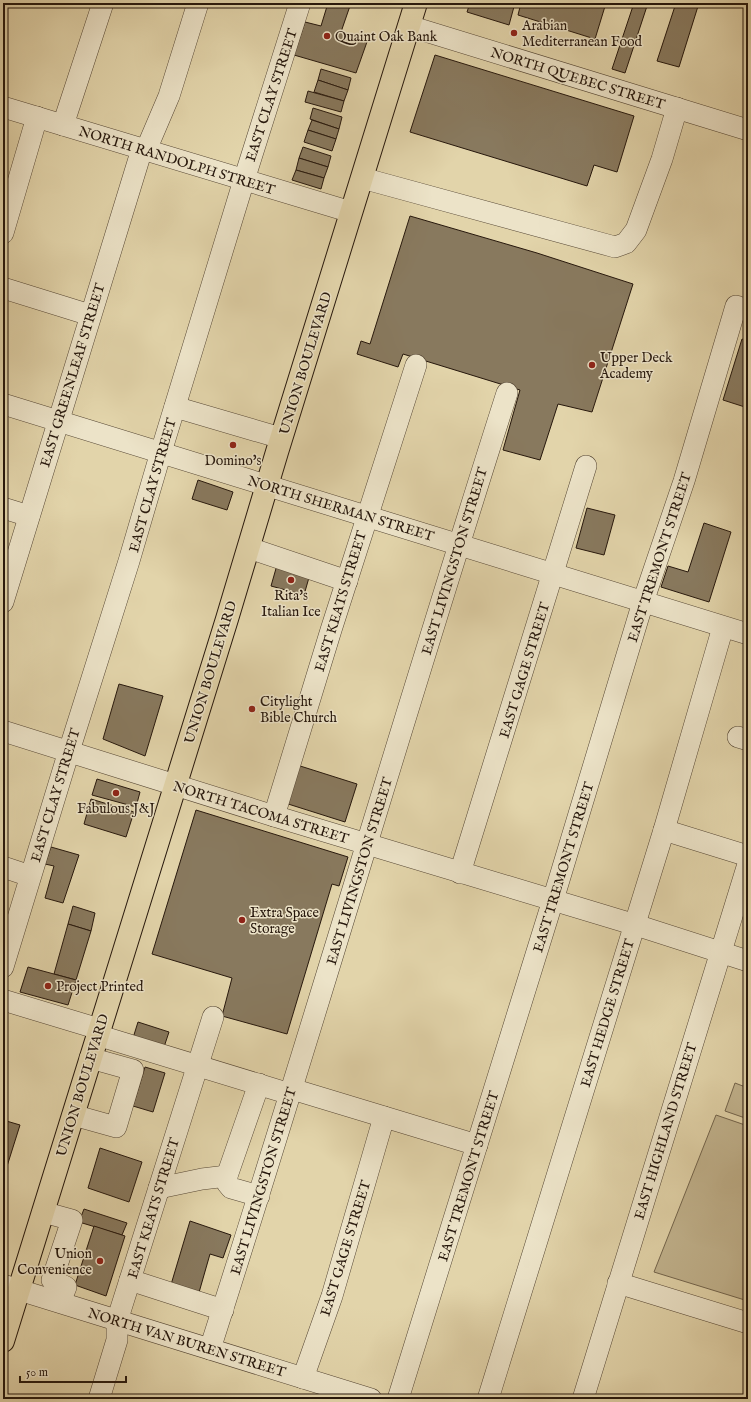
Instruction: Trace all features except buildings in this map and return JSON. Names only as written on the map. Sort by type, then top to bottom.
[{"type":"main road","name":"UNION BOULEVARD","points":[[3,1341],[11,1287],[29,1257],[416,3]]},
{"type":"street","points":[[64,126],[103,3]]},
{"type":"street","name":"EAST GREENLEAF STREET","points":[[3,602],[90,315],[144,150],[169,96],[198,3]]},
{"type":"street","name":"EAST CLAY STREET","points":[[3,967],[69,751],[130,561],[175,406],[300,3]]},
{"type":"street","name":"NORTH QUEBEC STREET","points":[[409,26],[748,130]]},
{"type":"street","name":"NORTH RANDOLPH STREET","points":[[3,107],[351,212]]},
{"type":"street","points":[[362,178],[549,230],[615,246],[626,243],[636,230],[662,159],[677,108]]},
{"type":"street","points":[[3,233],[37,117]]},
{"type":"street","points":[[3,288],[90,315]]},
{"type":"street","name":"EAST TREMONT STREET","points":[[398,1399],[553,900],[643,602],[684,481],[736,306],[748,311]]},
{"type":"street","name":"EAST KEATS STREET","points":[[274,816],[367,516],[416,365]]},
{"type":"street","name":"EAST LIVINGSTON STREET","points":[[210,1349],[259,1196],[507,393]]},
{"type":"street","name":"NORTH SHERMAN STREET","points":[[3,404],[748,634]]},
{"type":"street","points":[[175,406],[281,438]]},
{"type":"street","name":"EAST GAGE STREET","points":[[460,873],[586,466]]},
{"type":"street","points":[[3,508],[29,516]]},
{"type":"street","points":[[248,548],[347,581]]},
{"type":"street","name":"EAST HEDGE STREET","points":[[488,1399],[664,830],[723,626]]},
{"type":"street","name":"NORTH TACOMA STREET","points":[[3,731],[274,816],[553,900],[748,961]]},
{"type":"street","points":[[664,830],[748,856]]},
{"type":"street","name":"EAST HIGHLAND STREET","points":[[583,1399],[748,864]]},
{"type":"street","points":[[3,867],[30,876]]},
{"type":"street","points":[[3,1000],[198,1066],[259,1084],[384,1117],[477,1145]]},
{"type":"street","name":"EAST KEATS STREET","points":[[99,1399],[117,1340],[117,1320],[213,1017]]},
{"type":"street","points":[[72,1115],[116,1127],[133,1070],[90,1058]]},
{"type":"street","points":[[259,1084],[227,1176],[227,1183],[231,1188],[259,1196]]},
{"type":"street","name":"EAST GAGE STREET","points":[[303,1378],[332,1296],[384,1117]]},
{"type":"street","points":[[159,1188],[202,1179],[227,1176]]},
{"type":"street","points":[[43,1212],[72,1220],[52,1280],[66,1287],[60,1302]]},
{"type":"street","points":[[29,1257],[56,1267]]},
{"type":"street","points":[[130,1280],[223,1310]]},
{"type":"street","points":[[618,1283],[748,1323]]},
{"type":"street","name":"NORTH VAN BUREN STREET","points":[[11,1287],[371,1399]]},
{"type":"shaded area","points":[[735,1083],[748,1088],[748,1119],[725,1111]]},
{"type":"shaded area","points":[[716,1115],[748,1126],[748,1301],[654,1272]]},
{"type":"place","name":"Arabian Mediterranean Food","points":[[514,33]]},
{"type":"place","name":"Quaint Oak Bank","points":[[327,36]]},
{"type":"place","name":"Upper Deck Academy","points":[[592,365]]},
{"type":"place","name":"Domino's","points":[[233,445]]},
{"type":"place","name":"Rita's Italian Ice","points":[[291,580]]},
{"type":"place","name":"Citylight Bible Church","points":[[252,709]]},
{"type":"place","name":"Fabulous J&J","points":[[116,793]]},
{"type":"place","name":"Extra Space Storage","points":[[242,920]]},
{"type":"place","name":"Project Printed","points":[[48,986]]},
{"type":"place","name":"Union Convenience","points":[[100,1261]]}]
